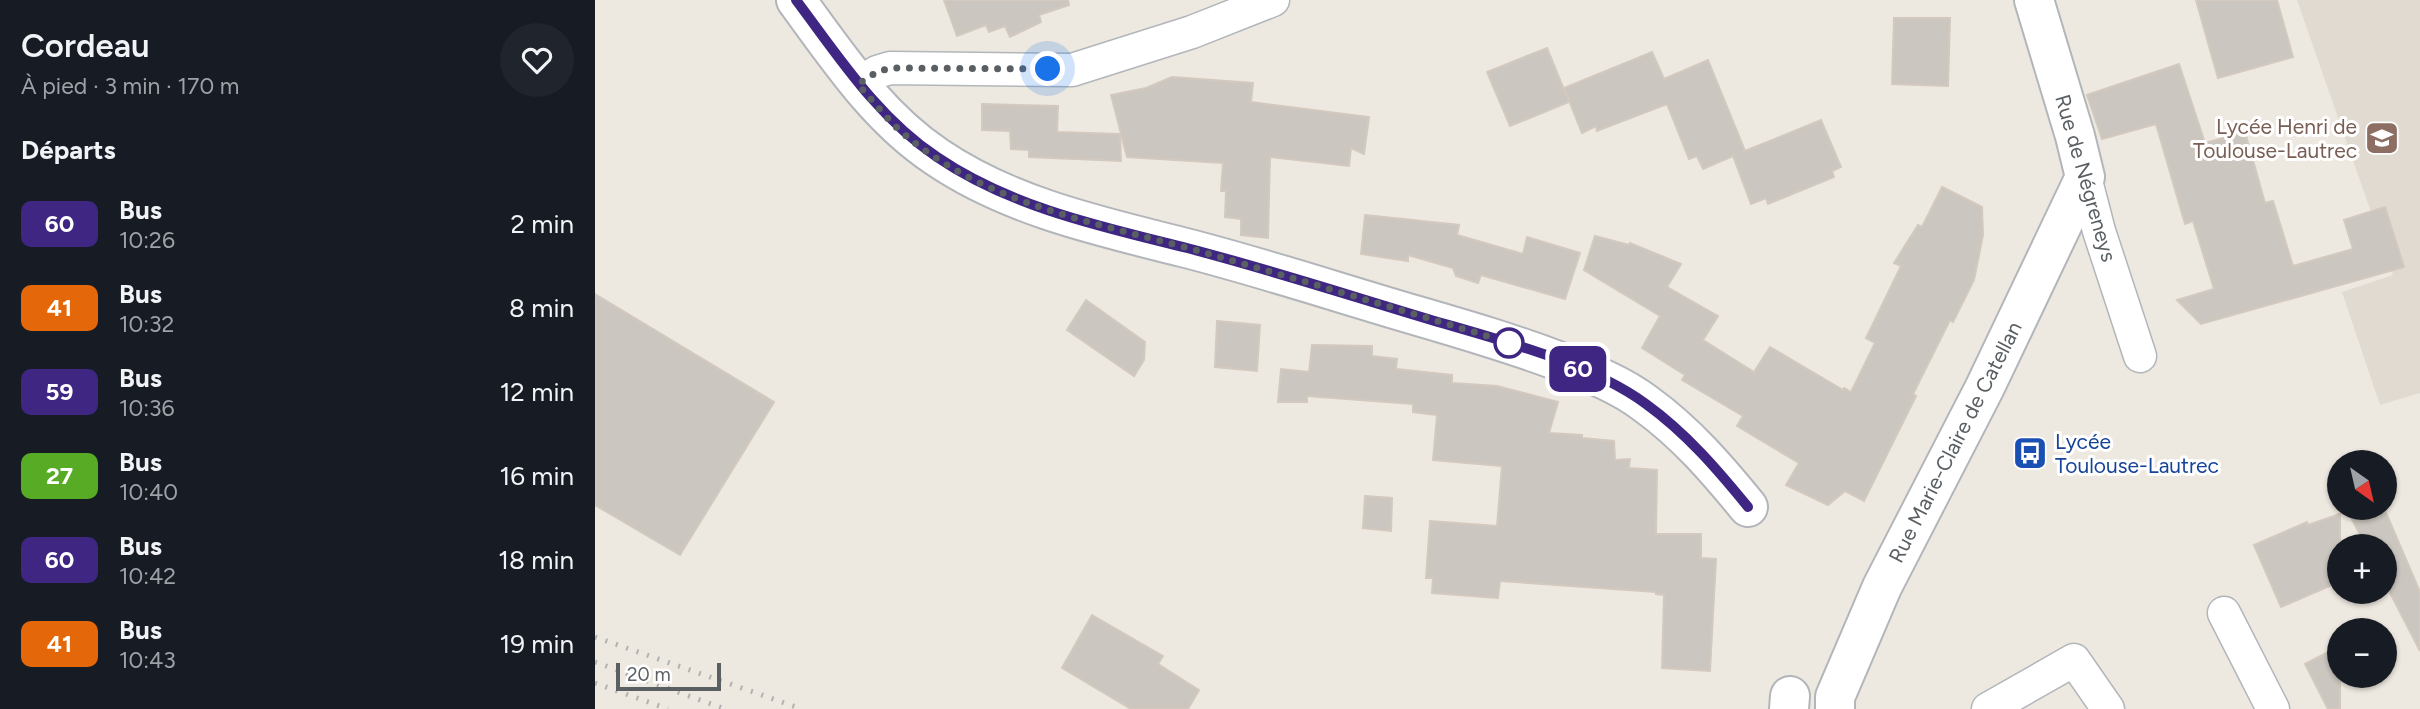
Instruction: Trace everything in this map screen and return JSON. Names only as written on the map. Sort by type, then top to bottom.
[{"type":"street","points":[[796,0],[858,84],[894,125],[936,157],[969,177],[1007,195],[1047,209],[1217,256],[1499,340],[1599,376],[1644,402],[1683,434],[1718,470],[1748,507]]},
{"type":"street","points":[[858,84],[877,72],[890,68],[1072,69],[1192,32],[1273,0]]},
{"type":"street","name":"Rue de Négreneys","points":[[2034,0],[2075,136],[2099,231],[2140,356]]},
{"type":"street","name":"Rue Marie-Claire de Catellan","points":[[1835,709],[1835,697],[1882,587],[1985,387],[2085,177]]},
{"type":"street","points":[[2224,613],[2266,707]]},
{"type":"street","points":[[1988,709],[2074,660],[2108,709]]},
{"type":"shaded area","name":"Lycée Henri de Toulouse-Lautrec","points":[[2297,0],[2420,0],[2420,393],[2380,405],[2342,292],[2393,275]]},
{"type":"building","points":[[944,0],[1068,0],[1069,5],[1039,15],[1041,22],[1010,37],[1005,26],[989,32],[986,25],[957,36]]},
{"type":"building","points":[[2196,0],[2277,0],[2293,57],[2218,78]]},
{"type":"building","points":[[1894,18],[1950,18],[1948,86],[1892,84]]},
{"type":"building","points":[[1547,48],[1569,102],[1510,126],[1487,72]]},
{"type":"building","points":[[1652,52],[1664,79],[1708,60],[1745,151],[1821,120],[1841,167],[1832,171],[1834,177],[1768,204],[1766,198],[1751,204],[1733,156],[1703,169],[1697,156],[1689,159],[1667,104],[1597,131],[1596,126],[1582,133],[1564,88]]},
{"type":"building","points":[[2179,64],[2205,143],[2245,132],[2265,203],[2273,201],[2293,266],[2353,249],[2344,220],[2385,207],[2404,267],[2201,324],[2177,300],[2214,289],[2193,221],[2185,224],[2156,124],[2102,139],[2087,95]]},
{"type":"building","points":[[1172,77],[1253,83],[1251,102],[1369,117],[1364,154],[1351,148],[1349,166],[1270,157],[1268,238],[1241,235],[1241,219],[1225,217],[1226,191],[1221,191],[1223,163],[1127,157],[1111,95],[1146,88]]},
{"type":"building","points":[[982,104],[1058,106],[1057,132],[1120,134],[1121,161],[1029,157],[1029,150],[1011,149],[1010,131],[982,130]]},
{"type":"building","points":[[1942,187],[1982,207],[1983,235],[1974,280],[1953,322],[1950,320],[1913,394],[1916,396],[1864,501],[1845,491],[1828,505],[1786,485],[1799,463],[1737,426],[1743,416],[1682,380],[1685,375],[1642,348],[1660,316],[1584,270],[1595,236],[1629,245],[1630,243],[1681,264],[1667,287],[1718,316],[1703,340],[1754,372],[1770,347],[1843,390],[1844,388],[1851,392],[1875,343],[1866,338],[1901,266],[1894,263],[1918,225],[1922,227]]},
{"type":"building","points":[[1365,215],[1459,225],[1457,235],[1523,254],[1527,237],[1580,253],[1565,299],[1481,275],[1478,283],[1456,276],[1453,268],[1408,255],[1408,261],[1361,254]]},
{"type":"building","points":[[595,294],[774,402],[680,555],[595,505]]},
{"type":"building","points":[[1086,300],[1145,342],[1144,360],[1134,376],[1067,330]]},
{"type":"building","points":[[1217,321],[1260,325],[1257,371],[1215,367]]},
{"type":"building","points":[[1312,345],[1372,346],[1372,356],[1397,359],[1396,369],[1452,375],[1452,383],[1497,386],[1558,402],[1549,433],[1614,441],[1615,460],[1630,459],[1629,468],[1657,470],[1656,534],[1701,534],[1701,558],[1716,559],[1710,671],[1662,668],[1664,595],[1656,592],[1500,581],[1498,598],[1432,593],[1433,578],[1426,578],[1430,521],[1497,526],[1502,466],[1433,460],[1437,415],[1413,412],[1413,404],[1307,396],[1307,402],[1278,402],[1281,369],[1309,372]]},
{"type":"building","points":[[1365,496],[1392,498],[1391,531],[1363,528]]},
{"type":"building","points":[[2327,518],[2340,520],[2340,534],[2327,534],[2327,587],[2281,607],[2254,545],[2307,522],[2308,525]]},
{"type":"building","points":[[2352,520],[2389,520],[2395,534],[2360,534]]},
{"type":"building","points":[[2397,538],[2420,592],[2420,651],[2396,604]]},
{"type":"building","points":[[1092,615],[1163,656],[1158,664],[1199,690],[1188,709],[1131,709],[1062,668]]},
{"type":"building","points":[[2327,653],[2327,688],[2340,688],[2340,709],[2328,709],[2305,664]]},
{"type":"railway","points":[[595,637],[802,709]]},
{"type":"railway","points":[[595,662],[725,709]]},
{"type":"railway","points":[[595,683],[668,709]]},
{"type":"bus line","name":"60","points":[[796,0],[858,84],[894,125],[936,157],[969,177],[1007,195],[1047,209],[1511,343],[1599,376],[1644,402],[1683,434],[1718,470],[1748,507]]},
{"type":"place","name":"Lycée Henri de Toulouse-Lautrec","points":[[2382,138]]},
{"type":"place","name":"Lycée Toulouse-Lautrec","points":[[2030,453]]},
{"type":"route","points":[[1048,69],[890,68],[877,72],[858,84],[894,125],[936,157],[1007,195],[1047,209],[1217,256],[1509,343]]}]
